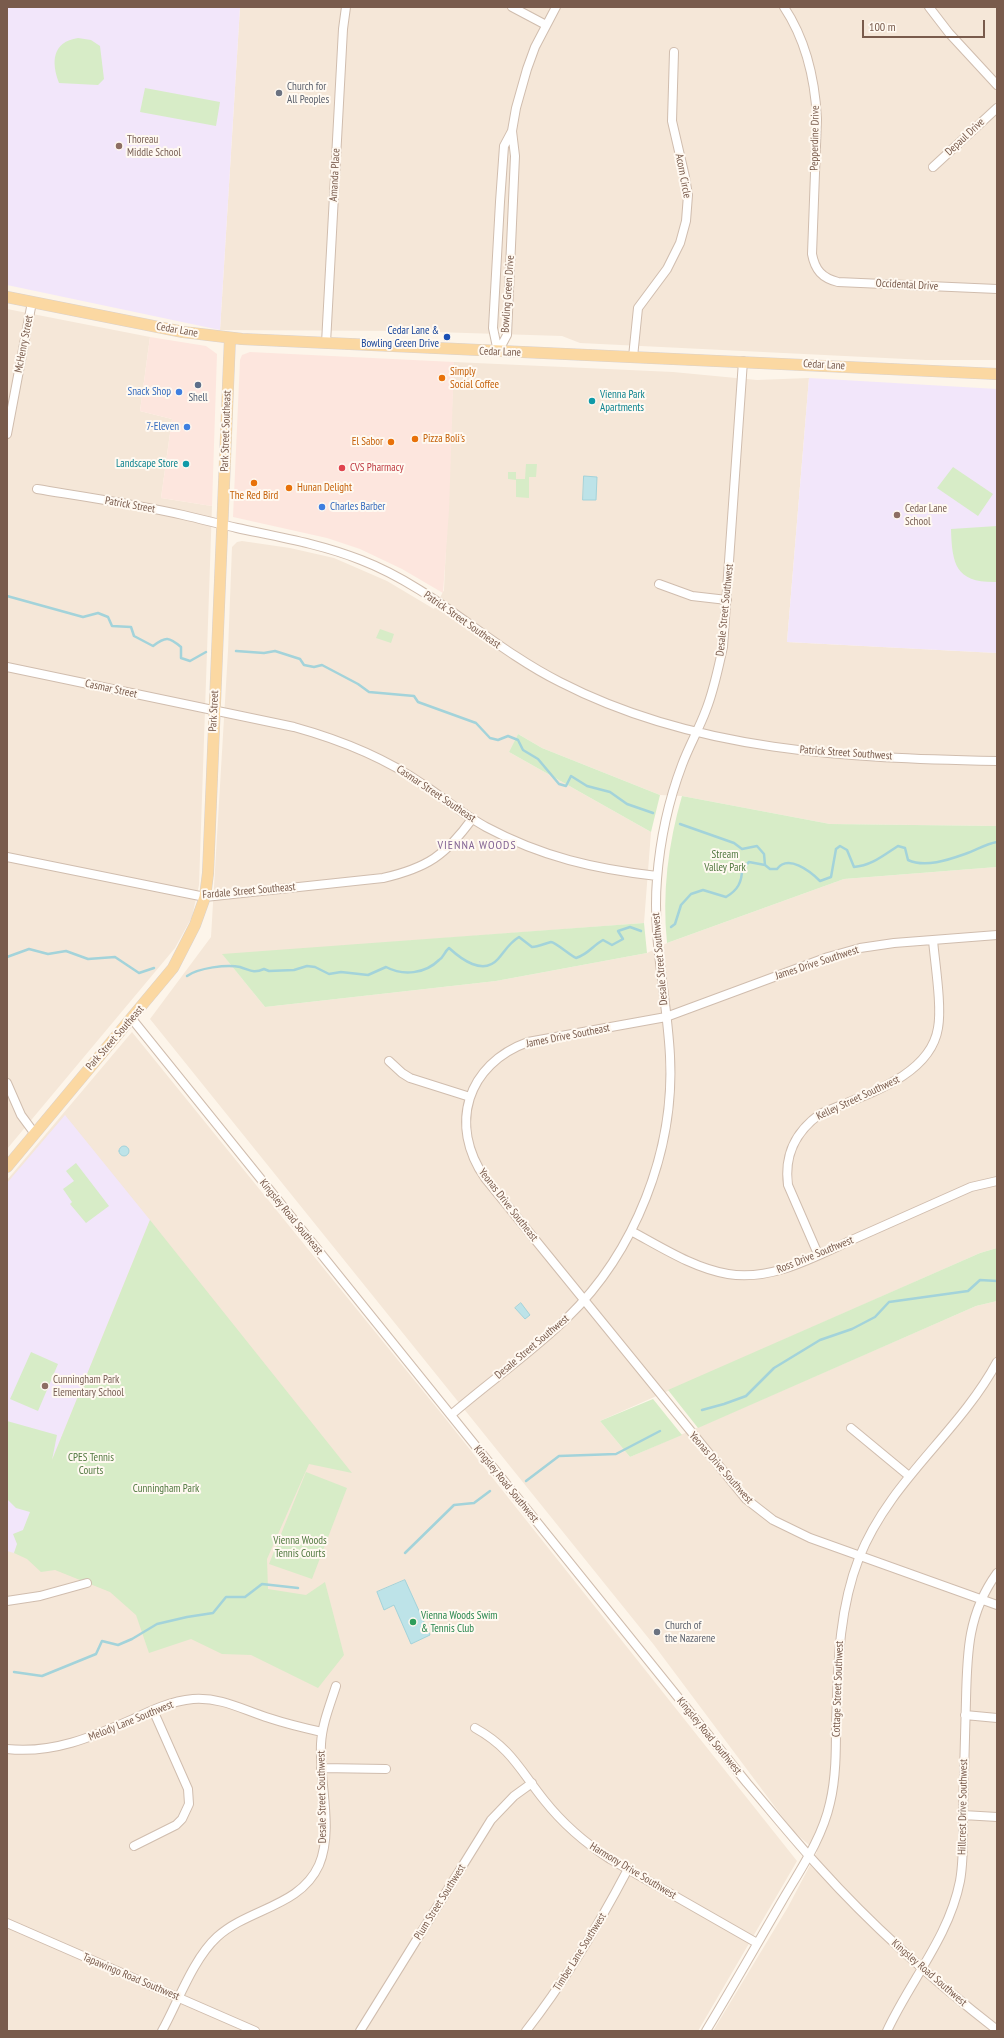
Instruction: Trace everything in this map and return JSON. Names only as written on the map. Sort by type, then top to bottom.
[{"type":"main road","name":"Cedar Lane","points":[[7,297],[183,332],[230,338],[498,352],[743,361],[997,374]]},
{"type":"main road","name":"Park Street Southeast","points":[[222,525],[230,338]]},
{"type":"main road","name":"Park Street","points":[[205,897],[210,848],[222,525]]},
{"type":"main road","name":"Park Street Southeast","points":[[7,1167],[173,968],[188,943],[205,897]]},
{"type":"street","name":"Amanda Place","points":[[326,343],[342,33],[346,7]]},
{"type":"street","points":[[512,7],[546,25]]},
{"type":"street","name":"Bowling Green Drive","points":[[498,352],[507,334],[515,156],[512,132],[516,108],[527,69],[546,25],[556,7]]},
{"type":"street","name":"Pepperdine Drive","points":[[784,7],[798,34],[807,59],[816,100],[817,119],[812,254],[814,264],[819,272]]},
{"type":"street","points":[[929,7],[950,33],[997,85]]},
{"type":"street","name":"Acorn Circle","points":[[633,357],[638,308],[667,269],[680,243],[686,221],[688,200],[685,177],[672,121],[674,52]]},
{"type":"street","name":"Depaul Drive","points":[[933,167],[997,108]]},
{"type":"street","name":"Bowling Green Drive","points":[[498,352],[493,328],[499,209],[504,146],[512,132]]},
{"type":"street","name":"Occidental Drive","points":[[819,272],[828,279],[838,282],[997,289]]},
{"type":"street","name":"McHenry Street","points":[[7,434],[32,302]]},
{"type":"street","name":"Desale Street Southwest","points":[[451,1415],[549,1335],[584,1300],[603,1276],[631,1231],[653,1179],[666,1126],[670,1077],[666,1017],[656,928],[657,876],[664,827],[675,788],[705,712],[718,672],[724,640],[743,361]]},
{"type":"street","name":"Patrick Street","points":[[37,489],[151,508],[222,525]]},
{"type":"street","name":"Patrick Street Southeast","points":[[222,525],[308,543],[367,563],[427,594],[500,647],[560,682],[633,714],[696,734]]},
{"type":"street","points":[[659,584],[692,596],[727,600]]},
{"type":"street","name":"Casmar Street","points":[[7,667],[214,711]]},
{"type":"street","name":"Casmar Street Southeast","points":[[214,711],[294,727],[343,742],[388,763],[423,784],[472,819],[524,846],[592,867],[657,876]]},
{"type":"street","name":"Patrick Street Southwest","points":[[696,734],[768,747],[843,754],[939,760],[997,760]]},
{"type":"street","name":"Fardale Street Southeast","points":[[7,857],[205,897],[383,878],[400,874],[426,864],[441,854],[458,838],[472,819]]},
{"type":"street","name":"James Drive Southwest","points":[[666,1017],[828,957],[880,944],[997,935]]},
{"type":"street","name":"Kelley Street Southwest","points":[[818,1254],[788,1185],[787,1174],[789,1153],[802,1129],[815,1118],[906,1075],[925,1057],[936,1038],[939,1018],[933,940]]},
{"type":"street","name":"James Drive Southeast","points":[[470,1097],[485,1070],[504,1053],[528,1042],[666,1017]]},
{"type":"street","name":"Kingsley Road Southeast","points":[[132,1018],[451,1415]]},
{"type":"street","points":[[389,1061],[410,1078],[470,1097]]},
{"type":"street","points":[[7,1083],[21,1115],[35,1134]]},
{"type":"street","name":"Yeonas Drive Southeast","points":[[470,1097],[466,1128],[472,1155],[478,1167],[584,1300]]},
{"type":"street","name":"Ross Drive Southwest","points":[[631,1231],[699,1266],[728,1274],[745,1275],[776,1272],[971,1186],[997,1181]]},
{"type":"street","name":"Yeonas Drive Southwest","points":[[584,1300],[746,1499],[773,1520],[791,1530],[997,1605]]},
{"type":"street","name":"Cottage Street Southwest","points":[[706,2031],[809,1855],[824,1825],[834,1783],[838,1651],[841,1626],[848,1589],[860,1556],[880,1516],[909,1476],[982,1387],[997,1362]]},
{"type":"street","name":"Kingsley Road Southwest","points":[[451,1415],[742,1777],[809,1855],[860,1910],[921,1968],[997,2030]]},
{"type":"street","points":[[851,1428],[909,1476]]},
{"type":"street","name":"Hillcrest Drive Southwest","points":[[887,2031],[896,2012],[941,1935],[955,1901],[962,1862],[967,1650],[970,1633],[981,1600],[997,1572]]},
{"type":"street","points":[[7,1601],[40,1596],[87,1583]]},
{"type":"street","name":"Desale Street Southwest","points":[[162,2031],[199,1960],[216,1938],[240,1920],[284,1901],[295,1894],[312,1876],[320,1859],[325,1841],[321,1768],[322,1732],[336,1686]]},
{"type":"street","name":"Melody Lane Southwest","points":[[7,1749],[31,1750],[71,1744],[88,1739],[153,1710],[178,1702],[209,1699],[231,1704],[268,1718],[322,1732]]},
{"type":"street","points":[[134,1846],[176,1825],[182,1819],[189,1804],[188,1789],[153,1710]]},
{"type":"street","points":[[965,1715],[997,1718]]},
{"type":"street","name":"Harmony Drive Southwest","points":[[475,1728],[499,1744],[511,1755],[544,1800],[572,1831],[597,1851],[757,1943]]},
{"type":"street","points":[[321,1768],[386,1769]]},
{"type":"street","name":"Plum Street Southwest","points":[[360,2031],[491,1820],[514,1796],[532,1783]]},
{"type":"street","points":[[963,1815],[997,1817]]},
{"type":"street","name":"Timber Lane Southwest","points":[[526,2031],[566,1977],[587,1945],[628,1869]]},
{"type":"street","name":"Tapawingo Road Southwest","points":[[7,1923],[255,2031]]},
{"type":"shaded area","name":"Thoreau Middle School","points":[[7,7],[240,7],[220,330],[7,285]]},
{"type":"shaded area","points":[[240,7],[997,7],[997,360],[926,360],[580,343],[562,336],[403,331],[220,330]]},
{"type":"shaded area","points":[[7,309],[150,337],[140,411],[172,419],[161,498],[212,506],[199,885],[192,917],[175,948],[7,1149]]},
{"type":"shaded area","points":[[150,337],[206,346],[217,354],[212,506],[161,498],[172,419],[140,411]]},
{"type":"shaded area","points":[[250,352],[454,362],[449,510],[443,593],[402,569],[360,549],[327,538],[233,517],[240,360],[242,355]]},
{"type":"shaded area","points":[[454,362],[673,372],[757,380],[809,378],[787,642],[997,653],[997,826],[830,824],[682,796],[660,795],[542,748],[518,734],[509,752],[651,832],[644,923],[223,955],[265,1007],[496,981],[647,953],[667,943],[844,879],[997,867],[997,1248],[980,1253],[600,1421],[630,1457],[976,1306],[997,1301],[997,2031],[713,2031],[788,1907],[817,1852],[793,1831],[654,1645],[150,1019],[211,937],[228,651],[232,547],[237,542],[242,541],[290,548],[334,558],[387,581],[434,609],[444,590]]},
{"type":"shaded area","name":"Cedar Lane School","points":[[809,378],[997,389],[997,653],[787,642]]},
{"type":"shaded area","points":[[132,1032],[445,1418],[797,1861],[698,2031],[7,2031],[7,1180]]},
{"type":"shaded area","name":"Cunningham Park Elementary School","points":[[65,1115],[150,1220],[14,1553],[7,1551],[7,1183]]},
{"type":"green space","points":[[78,38],[91,40],[100,46],[104,79],[98,85],[59,83],[55,68],[58,48],[69,40]]},
{"type":"green space","points":[[145,88],[220,102],[216,126],[140,112]]},
{"type":"green space","points":[[526,464],[537,464],[536,477],[529,477],[529,498],[516,497],[516,480],[508,479],[508,472],[516,472],[516,479],[525,479]]},
{"type":"green space","points":[[953,467],[993,494],[978,516],[937,488]]},
{"type":"green space","points":[[997,526],[997,582],[973,579],[965,575],[955,562],[951,529]]},
{"type":"green space","points":[[380,629],[394,634],[391,643],[376,638]]},
{"type":"green space","points":[[518,734],[542,748],[660,795],[651,832],[509,752]]},
{"type":"green space","name":"Stream Valley Park","points":[[682,796],[830,824],[997,826],[997,867],[844,879],[667,943],[665,906],[667,869],[673,832]]},
{"type":"green space","points":[[644,923],[647,953],[496,981],[265,1007],[222,954]]},
{"type":"green space","points":[[76,1163],[109,1206],[86,1223],[70,1204],[72,1202],[63,1189],[74,1181],[66,1171]]},
{"type":"green space","name":"Cunningham Park","points":[[150,1220],[352,1473],[309,1464],[267,1559],[268,1589],[306,1595],[325,1582],[344,1655],[318,1688],[251,1655],[222,1654],[191,1639],[149,1653],[136,1615],[110,1592],[55,1570],[41,1572],[27,1559],[14,1553],[17,1544],[13,1534],[23,1530],[30,1512],[16,1508],[7,1499],[7,1421],[57,1435],[52,1460]]},
{"type":"green space","points":[[997,1248],[997,1301],[976,1306],[698,1428],[668,1390],[980,1253]]},
{"type":"green space","points":[[31,1352],[58,1364],[38,1411],[10,1399]]},
{"type":"green space","points":[[653,1399],[682,1435],[630,1457],[600,1421]]},
{"type":"green space","name":"Vienna Woods Tennis Courts","points":[[306,1472],[347,1488],[312,1579],[269,1564]]},
{"type":"water","points":[[584,476],[597,477],[596,500],[583,500]]},
{"type":"water","points":[[122,1146],[126,1146],[128,1147],[128,1155],[122,1156],[119,1153],[119,1149]]},
{"type":"water","points":[[521,1303],[530,1315],[525,1319],[515,1308]]},
{"type":"water","name":"Vienna Woods Swim & Tennis Club","points":[[405,1580],[430,1635],[411,1644],[394,1605],[384,1610],[377,1592]]},
{"type":"waterway","points":[[7,596],[83,617],[98,613],[108,617],[112,626],[131,627],[134,636],[153,646],[164,639],[173,641],[181,647],[181,658],[190,661],[206,652]]},
{"type":"waterway","points":[[236,651],[264,653],[275,651],[300,659],[304,665],[314,667],[322,665],[358,684],[369,692],[414,696],[418,702],[476,723],[490,738],[498,740],[508,736],[518,740],[523,750],[538,759],[559,784],[566,786],[571,776],[587,786],[610,792],[627,804],[653,813]]},
{"type":"waterway","points":[[680,824],[734,843],[742,849],[757,846],[764,854],[765,865]]},
{"type":"waterway","points":[[671,927],[675,924],[681,905],[691,894],[703,890],[726,897],[734,892],[740,882],[742,869],[749,862],[765,865],[770,869],[777,869],[787,863],[793,864],[805,869],[820,881],[831,877],[836,849],[840,846],[847,850],[854,867],[866,865],[898,846],[905,848],[908,860],[929,863],[951,859],[997,842]]},
{"type":"waterway","points":[[187,976],[213,967],[228,966],[240,967],[254,971],[264,969],[269,971],[294,970],[307,966],[315,967],[329,974],[341,972],[368,975],[386,967],[399,972],[414,972],[421,971],[433,965],[449,948],[472,964],[486,966],[492,964],[498,959],[510,944],[519,937],[532,947],[551,942],[576,958],[603,940],[612,945],[623,939],[618,931],[630,927],[641,931]]},
{"type":"waterway","points":[[7,957],[29,949],[48,954],[66,951],[88,959],[115,957],[139,973],[154,968]]},
{"type":"waterway","points":[[702,1410],[746,1396],[774,1368],[820,1340],[852,1329],[875,1317],[889,1302],[968,1291],[980,1280],[997,1281]]},
{"type":"waterway","points":[[526,1481],[559,1456],[616,1454],[660,1431]]},
{"type":"waterway","points":[[405,1553],[454,1505],[474,1503],[490,1491]]},
{"type":"waterway","points":[[14,1672],[42,1676],[96,1654],[102,1641],[118,1645],[132,1639],[157,1624],[213,1613],[226,1597],[245,1597],[262,1584],[298,1588]]},
{"type":"place","name":"Church for All Peoples","points":[[279,93]]},
{"type":"place","name":"Thoreau Middle School","points":[[119,146]]},
{"type":"place","name":"Cedar Lane & Bowling Green Drive","points":[[447,337]]},
{"type":"place","name":"Simply Social Coffee","points":[[442,378]]},
{"type":"place","name":"Shell","points":[[198,385]]},
{"type":"place","name":"Snack Shop","points":[[179,392]]},
{"type":"place","name":"Vienna Park Apartments","points":[[592,401]]},
{"type":"place","name":"7-Eleven","points":[[187,427]]},
{"type":"place","name":"Pizza Boli's","points":[[415,439]]},
{"type":"place","name":"El Sabor","points":[[391,442]]},
{"type":"place","name":"Landscape Store","points":[[186,464]]},
{"type":"place","name":"CVS Pharmacy","points":[[342,468]]},
{"type":"place","name":"The Red Bird","points":[[254,483]]},
{"type":"place","name":"Hunan Delight","points":[[289,488]]},
{"type":"place","name":"Charles Barber","points":[[322,507]]},
{"type":"place","name":"Cedar Lane School","points":[[897,515]]},
{"type":"place","name":"Cunningham Park Elementary School","points":[[45,1386]]},
{"type":"place","name":"Vienna Woods Swim & Tennis Club","points":[[413,1622]]},
{"type":"place","name":"Church of the Nazarene","points":[[657,1632]]},
{"type":"district","name":"VIENNA WOODS","points":[[477,846]]},
{"type":"park label","name":"CPES Tennis Courts","points":[[91,1464]]}]
